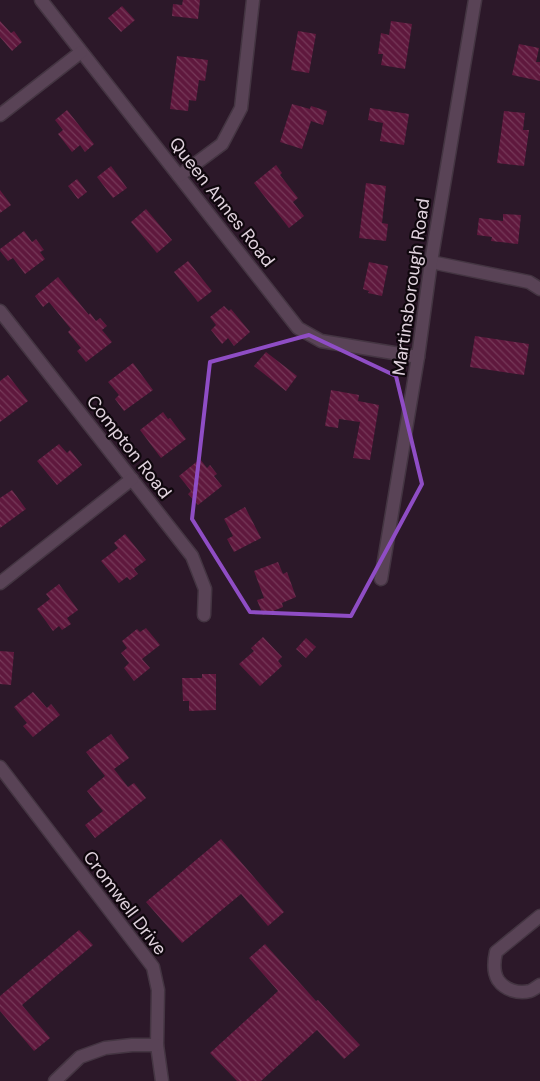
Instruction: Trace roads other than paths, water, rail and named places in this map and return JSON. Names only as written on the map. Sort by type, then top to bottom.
[{"type":"street","name":"Queen Annes Road","points":[[41,0],[298,328],[321,341],[418,357]]},
{"type":"street","points":[[179,176],[222,144],[241,108],[253,0]]},
{"type":"street","name":"Martinsborough Road","points":[[380,579],[418,357],[431,262],[475,0]]},
{"type":"street","points":[[0,116],[81,52]]},
{"type":"street","points":[[431,262],[528,282],[540,289]]},
{"type":"street","name":"Compton Road","points":[[0,310],[4,325],[132,479],[192,556],[205,589],[204,615]]},
{"type":"street","points":[[0,583],[132,479]]},
{"type":"street","name":"Cromwell Drive","points":[[0,767],[153,967],[158,990],[157,1045],[162,1081]]},
{"type":"street","points":[[540,916],[496,952],[494,962],[498,980],[506,988],[516,992],[530,990],[540,984]]},
{"type":"street","points":[[55,1081],[80,1057],[105,1048],[157,1045]]}]
